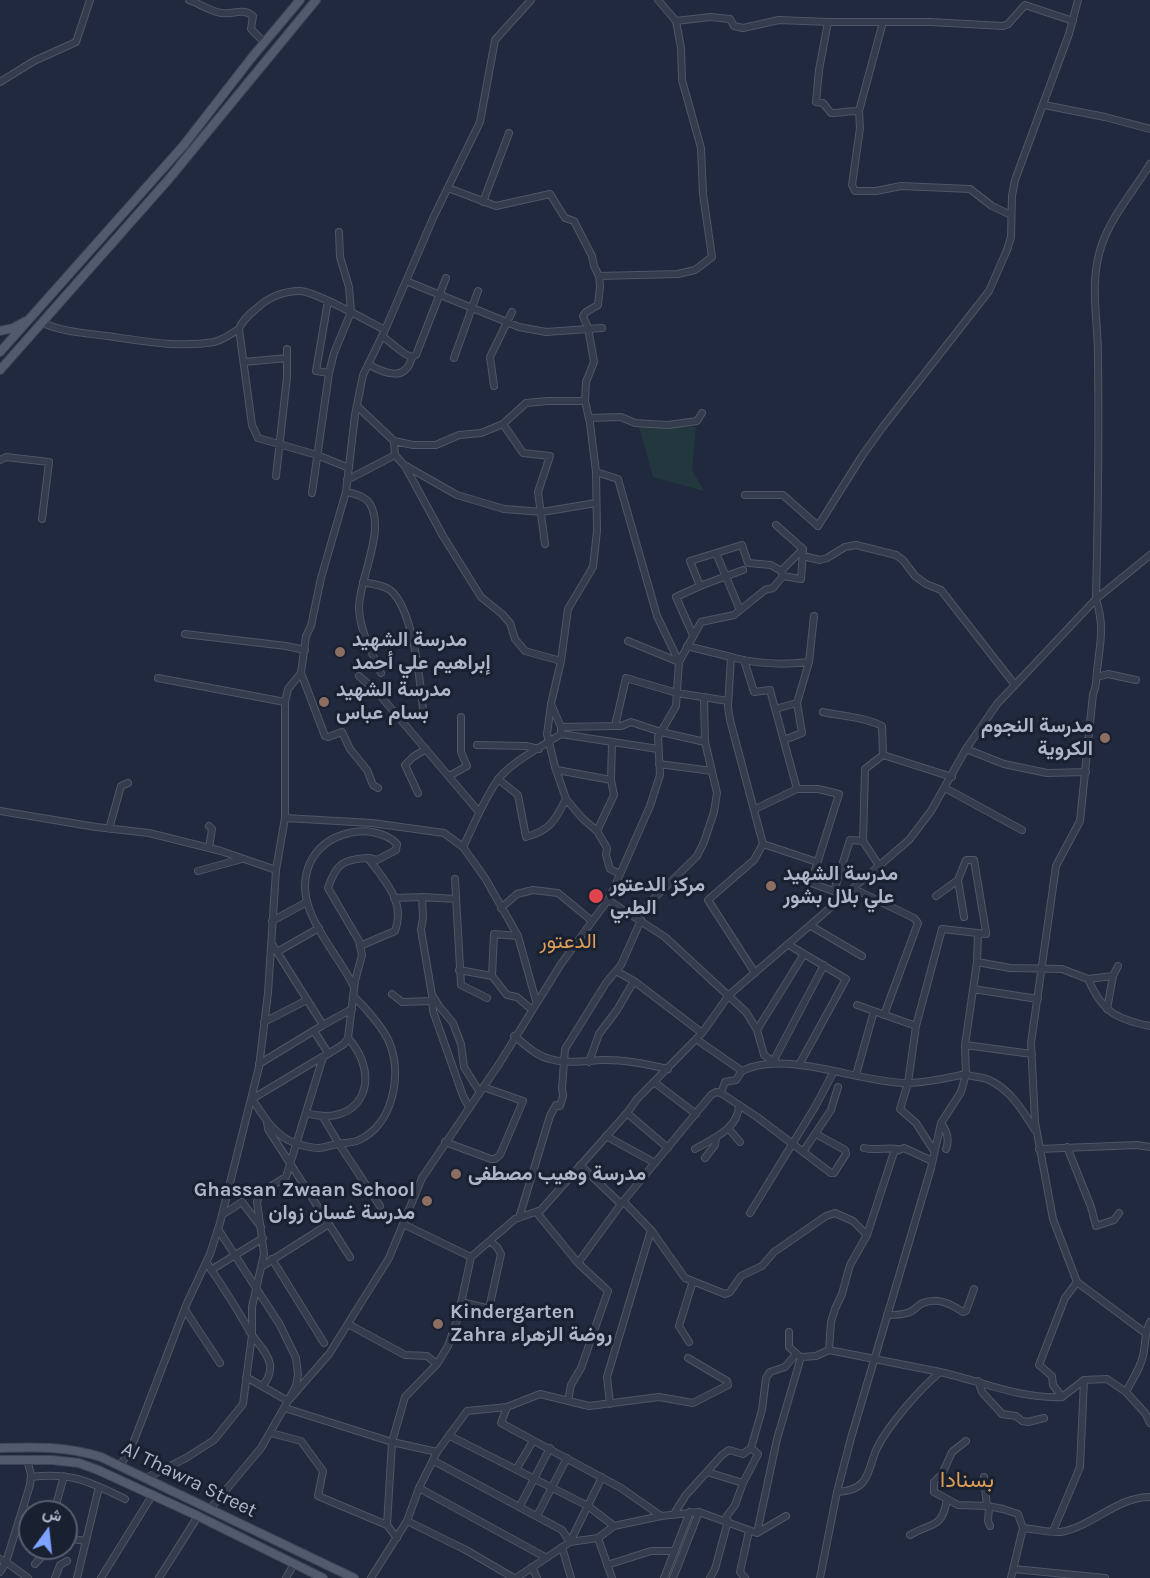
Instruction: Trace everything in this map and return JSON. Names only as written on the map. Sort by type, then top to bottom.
[{"type":"main road","points":[[0,352],[183,146],[264,42],[300,0]]},
{"type":"main road","points":[[0,370],[168,180],[316,0]]},
{"type":"main road","points":[[253,56],[263,63]]},
{"type":"main road","points":[[112,227],[119,235]]},
{"type":"main road","points":[[0,331],[13,328],[30,319]]},
{"type":"main road","name":"Al Thawra Street","points":[[0,1448],[52,1446],[100,1456],[354,1578]]},
{"type":"main road","name":"Al Thawra Street","points":[[0,1460],[78,1463],[98,1470],[153,1494],[323,1578]]},
{"type":"street","points":[[0,82],[34,62],[76,42],[90,0]]},
{"type":"street","points":[[189,0],[224,13],[240,10],[248,12],[253,16],[251,29],[264,42]]},
{"type":"street","points":[[354,997],[363,1005],[390,1042],[396,1075],[387,1112],[373,1131],[358,1141],[319,1148],[296,1143],[287,1139],[267,1121],[252,1099],[259,1065],[276,870],[285,818],[285,702],[288,689],[301,673],[306,636],[311,626],[321,578],[346,492],[363,375],[480,122],[495,40],[531,0]]},
{"type":"street","points":[[599,276],[678,274],[695,270],[712,257],[703,194],[701,148],[682,80],[681,48],[676,21],[658,0]]},
{"type":"street","points":[[745,495],[783,495],[818,526],[882,428],[989,291],[1011,237],[1015,180],[1044,105],[1078,0]]},
{"type":"street","points":[[676,21],[710,16],[730,19],[734,26],[743,28],[779,20],[1003,26],[1008,24],[1025,5],[1073,21]]},
{"type":"street","points":[[828,22],[816,102],[823,103],[831,113],[859,111]]},
{"type":"street","points":[[883,22],[859,111],[860,128],[852,185],[855,190],[876,191],[901,186],[970,189],[992,206],[1011,215]]},
{"type":"street","points":[[1044,105],[1150,129]]},
{"type":"street","points":[[483,202],[509,133]]},
{"type":"street","points":[[1146,1337],[1077,1282],[1053,1219],[1039,1149],[1031,1043],[1056,866],[1080,821],[1101,647],[1101,617],[1096,599],[1099,475],[1098,349],[1093,288],[1101,247],[1123,204],[1137,187],[1150,164]]},
{"type":"street","points":[[448,188],[496,206],[550,194],[565,218],[573,221],[592,256],[599,276],[598,305],[583,316],[588,328],[594,362],[586,382],[585,401],[596,472],[597,531],[593,567],[568,609],[561,662],[547,734],[566,799],[597,831],[607,848],[606,855],[610,869],[620,874]]},
{"type":"street","points":[[312,493],[329,374],[334,353],[351,312],[349,287],[340,257],[339,232]]},
{"type":"street","points":[[368,364],[383,372],[394,374],[403,372],[410,366],[446,278]]},
{"type":"street","points":[[406,281],[519,327],[546,332],[602,328]]},
{"type":"street","points":[[349,468],[317,455],[258,438],[252,424],[239,329],[242,322],[261,304],[283,293],[302,290],[351,312],[384,333],[406,355],[412,357]]},
{"type":"street","points":[[454,358],[478,291]]},
{"type":"street","points":[[328,301],[316,371],[329,374]]},
{"type":"street","points":[[494,386],[490,357],[512,312]]},
{"type":"street","points":[[43,322],[55,328],[70,331],[151,343],[175,344],[217,342],[239,329]]},
{"type":"street","points":[[276,476],[287,349]]},
{"type":"street","points":[[244,362],[286,358]]},
{"type":"street","points":[[357,406],[394,441],[413,445],[436,445],[459,435],[481,433],[503,424],[526,403],[585,401]]},
{"type":"street","points":[[589,418],[621,417],[635,423],[668,425],[697,421],[702,412]]},
{"type":"street","points":[[503,424],[523,453],[550,456],[538,492],[545,544]]},
{"type":"street","points":[[394,441],[395,455],[405,466],[443,536],[481,597],[510,623],[515,639],[525,651],[561,662]]},
{"type":"street","points":[[347,480],[395,455]]},
{"type":"street","points":[[0,460],[6,457],[49,462],[42,519]]},
{"type":"street","points":[[405,466],[457,495],[504,508],[542,512],[596,503]]},
{"type":"street","points":[[596,472],[618,479],[657,616],[679,662]]},
{"type":"street","points":[[346,492],[361,496],[370,505],[373,519],[374,549],[368,561],[359,607],[362,630],[381,673]]},
{"type":"street","points":[[776,525],[803,553],[820,560],[845,547],[856,545],[896,555],[915,576],[926,584],[941,590],[1015,685]]},
{"type":"street","points":[[700,586],[690,561],[742,545],[748,562],[771,565],[782,573],[801,579],[803,553]]},
{"type":"street","points":[[716,553],[740,610]]},
{"type":"street","points":[[288,1401],[329,1354],[389,1258],[422,1178],[536,1001],[608,900],[650,806],[660,776],[658,737],[676,706],[679,662],[700,622],[734,615],[765,590],[772,588],[782,573],[803,553]]},
{"type":"street","points":[[387,1525],[392,1442],[405,1397],[437,1364],[448,1346],[471,1257],[515,1219],[537,1213],[627,1113],[637,1098],[702,1033],[729,995],[847,896],[909,840],[945,788],[966,749],[997,704],[1096,599],[1150,555]]},
{"type":"street","points":[[693,635],[676,597],[743,570]]},
{"type":"street","points":[[363,582],[389,589],[402,607],[416,656],[423,709]]},
{"type":"street","points":[[784,740],[802,733],[797,703],[808,662],[814,616]]},
{"type":"street","points":[[185,634],[305,650]]},
{"type":"street","points":[[628,641],[679,662]]},
{"type":"street","points":[[687,646],[744,660],[788,664],[808,662]]},
{"type":"street","points":[[731,657],[728,702],[734,737],[763,844],[754,860],[708,900],[755,972]]},
{"type":"street","points":[[744,660],[754,692],[770,690],[797,789]]},
{"type":"street","points":[[301,673],[325,736],[342,732],[350,749],[378,788]]},
{"type":"street","points":[[1097,677],[1108,674],[1136,680]]},
{"type":"street","points":[[359,676],[378,693],[479,812]]},
{"type":"street","points":[[158,678],[285,702]]},
{"type":"street","points":[[615,726],[626,678],[677,693],[728,702]]},
{"type":"street","points":[[519,1218],[550,1116],[556,1105],[560,1106],[563,1096],[565,1049],[606,983],[621,965],[638,918],[698,856],[714,812],[717,793],[705,742],[704,697]]},
{"type":"street","points":[[775,709],[797,703]]},
{"type":"street","points":[[551,704],[561,731]]},
{"type":"street","points":[[823,712],[882,726],[883,755]]},
{"type":"street","points":[[449,776],[467,766],[461,752],[460,717]]},
{"type":"street","points":[[464,847],[479,812],[498,779],[561,731],[621,726],[631,722],[661,732],[705,742]]},
{"type":"street","points":[[561,731],[658,749]]},
{"type":"street","points":[[597,831],[614,795],[611,780],[612,742]]},
{"type":"street","points":[[477,745],[526,746],[539,749]]},
{"type":"street","points":[[418,793],[405,765],[426,749]]},
{"type":"street","points":[[966,749],[1004,764],[1047,773],[1086,772]]},
{"type":"street","points":[[883,755],[952,777]]},
{"type":"street","points":[[880,867],[863,841],[865,769],[883,755]]},
{"type":"street","points":[[659,764],[712,771]]},
{"type":"street","points":[[557,770],[611,780]]},
{"type":"street","points":[[498,779],[518,795],[526,837],[537,834],[554,822],[566,799]]},
{"type":"street","points":[[109,829],[121,786],[128,783]]},
{"type":"street","points":[[945,788],[1022,830]]},
{"type":"street","points":[[755,809],[797,789],[818,789],[839,794],[811,883],[847,896]]},
{"type":"street","points":[[0,811],[109,829],[149,833],[209,848],[276,870]]},
{"type":"street","points":[[285,818],[372,823],[444,833],[464,847],[485,878],[518,936],[533,982],[536,1001]]},
{"type":"street","points":[[208,826],[212,829],[209,848]]},
{"type":"street","points":[[252,1099],[344,1044],[348,1038],[362,955],[360,946],[328,888],[334,870],[350,858],[377,860],[396,850],[397,843],[392,838],[363,831],[334,837],[323,845],[307,870],[304,884],[311,914],[355,987]]},
{"type":"street","points":[[834,891],[850,840],[863,841]]},
{"type":"street","points":[[763,844],[817,862]]},
{"type":"street","points":[[198,871],[242,858]]},
{"type":"street","points":[[360,946],[395,931],[399,920],[399,906],[368,858]]},
{"type":"street","points":[[934,1151],[916,1123],[900,1109],[908,1083],[916,1026],[942,929],[986,934],[974,860],[966,860],[958,880],[963,917]]},
{"type":"street","points":[[455,879],[461,985],[487,998]]},
{"type":"street","points":[[936,896],[958,880]]},
{"type":"street","points":[[854,889],[915,918],[918,923],[884,1015]]},
{"type":"street","points":[[501,908],[517,894],[533,890],[558,893],[592,921]]},
{"type":"street","points":[[422,897],[421,930],[433,1011],[469,1107]]},
{"type":"street","points":[[394,898],[456,899]]},
{"type":"street","points":[[608,900],[665,937],[747,1012],[757,1030],[764,1055],[775,1063]]},
{"type":"street","points":[[272,921],[307,902]]},
{"type":"street","points":[[811,926],[862,956]]},
{"type":"street","points":[[277,952],[319,928]]},
{"type":"street","points":[[820,1578],[837,1492],[932,1161],[941,1122],[961,1092],[966,1074],[965,1045],[978,933]]},
{"type":"street","points":[[518,936],[494,934],[492,976],[507,995],[517,997],[531,1009]]},
{"type":"street","points":[[551,941],[560,942],[571,950]]},
{"type":"street","points":[[271,943],[323,1025]]},
{"type":"street","points":[[789,945],[845,976],[846,982],[799,1065]]},
{"type":"street","points":[[757,1030],[804,954]]},
{"type":"street","points":[[976,962],[1010,968],[1062,969],[1088,979],[1113,976]]},
{"type":"street","points":[[775,1063],[824,965]]},
{"type":"street","points":[[1107,1009],[1113,976],[1118,966]]},
{"type":"street","points":[[459,970],[492,976]]},
{"type":"street","points":[[616,971],[634,981],[702,1033]]},
{"type":"street","points":[[1088,979],[1097,999],[1113,1014],[1150,1026]]},
{"type":"street","points":[[589,1062],[599,1034],[618,1010],[634,981]]},
{"type":"street","points":[[973,988],[1038,999]]},
{"type":"street","points":[[392,994],[402,1002],[432,998]]},
{"type":"street","points":[[432,998],[453,1023],[461,1044],[464,1067],[481,1089],[523,1101],[500,1155],[495,1159],[445,1142]]},
{"type":"street","points":[[264,1022],[307,1000]]},
{"type":"street","points":[[857,1005],[916,1026]]},
{"type":"street","points":[[120,1467],[132,1446],[185,1310],[207,1263],[222,1215],[259,1065],[352,1009]]},
{"type":"street","points":[[856,1075],[874,1011]]},
{"type":"street","points":[[146,1478],[186,1458],[214,1440],[243,1404],[252,1335],[252,1307],[264,1254],[257,1202],[260,1193],[286,1177],[326,1055],[314,1031]]},
{"type":"street","points":[[514,1036],[548,1059],[640,1063],[668,1069]]},
{"type":"street","points":[[306,1113],[323,1117],[340,1115],[354,1107],[364,1094],[366,1080],[364,1064],[359,1051],[348,1038]]},
{"type":"street","points":[[696,1039],[742,1071]]},
{"type":"street","points":[[965,1045],[1032,1054]]},
{"type":"street","points":[[721,1093],[724,1082],[736,1080],[742,1071],[775,1063],[908,1083],[966,1074],[986,1078],[1005,1088],[1037,1132]]},
{"type":"street","points":[[750,1213],[815,1107],[834,1071]]},
{"type":"street","points":[[654,1082],[696,1114]]},
{"type":"street","points":[[803,1152],[831,1110],[838,1088]]},
{"type":"street","points":[[578,1263],[622,1203],[711,1095],[716,1092],[757,1117],[831,1173],[837,1171],[846,1154],[845,1150],[816,1134]]},
{"type":"street","points":[[695,1149],[716,1138],[738,1118],[739,1105]]},
{"type":"street","points":[[627,1113],[668,1148]]},
{"type":"street","points":[[323,1117],[380,1206]]},
{"type":"street","points":[[267,1121],[268,1129],[350,1257]]},
{"type":"street","points":[[941,1122],[950,1146]]},
{"type":"street","points":[[728,1128],[740,1142]]},
{"type":"street","points":[[606,1136],[655,1163]]},
{"type":"street","points":[[705,1158],[715,1144],[716,1138]]},
{"type":"street","points":[[1039,1149],[1137,1145],[1150,1147]]},
{"type":"street","points":[[864,1148],[872,1150],[887,1147],[904,1148],[932,1161]]},
{"type":"street","points":[[1066,1147],[1091,1207],[1096,1226],[1114,1220],[1119,1213]]},
{"type":"street","points":[[829,1350],[831,1322],[850,1265],[867,1235],[894,1152],[899,1149]]},
{"type":"street","points":[[580,1165],[651,1230],[685,1278],[725,1294],[730,1292],[741,1276],[762,1266],[781,1246],[826,1216],[835,1213],[853,1221],[867,1235]]},
{"type":"street","points":[[222,1215],[242,1202],[261,1227]]},
{"type":"street","points":[[537,1213],[578,1263],[608,1291],[581,1368],[571,1385],[568,1401]]},
{"type":"street","points":[[261,1267],[329,1224]]},
{"type":"street","points":[[403,1224],[471,1257]]},
{"type":"street","points":[[210,1509],[261,1448],[296,1386],[298,1374],[296,1358],[280,1325],[218,1229]]},
{"type":"street","points":[[610,1404],[606,1377],[651,1230]]},
{"type":"street","points":[[212,1270],[262,1238]]},
{"type":"street","points":[[489,1309],[501,1254],[490,1240]]},
{"type":"street","points":[[272,1259],[324,1343]]},
{"type":"street","points":[[207,1263],[252,1335],[260,1343],[269,1362],[268,1379],[262,1386]]},
{"type":"street","points":[[689,1342],[679,1326],[693,1281]]},
{"type":"street","points":[[1062,1397],[1053,1385],[1052,1376],[1039,1365],[1065,1298],[1077,1282]]},
{"type":"street","points":[[887,1315],[906,1314],[915,1310],[922,1303],[936,1301],[954,1305],[963,1312],[966,1311],[974,1289]]},
{"type":"street","points":[[461,1302],[511,1314]]},
{"type":"street","points":[[185,1310],[220,1363]]},
{"type":"street","points":[[1126,1392],[1138,1372],[1150,1322]]},
{"type":"street","points":[[348,1324],[405,1355],[427,1356],[437,1364]]},
{"type":"street","points":[[789,1332],[789,1347],[799,1356]]},
{"type":"street","points":[[674,1514],[686,1495],[722,1455],[729,1450],[743,1454],[751,1448],[762,1410],[766,1378],[770,1372],[785,1366],[799,1356],[816,1356],[829,1350],[940,1372],[978,1381],[1008,1392],[1048,1397],[1062,1397],[1084,1380],[1107,1379],[1126,1392],[1145,1413],[1150,1423]]},
{"type":"street","points":[[757,1533],[777,1439],[799,1356]]},
{"type":"street","points":[[371,1578],[407,1521],[419,1488],[437,1452],[467,1411],[507,1407],[540,1394],[589,1406],[660,1397],[693,1403],[728,1385],[727,1381],[688,1358]]},
{"type":"street","points":[[837,1492],[852,1490],[863,1482],[877,1448],[887,1431],[925,1385],[940,1372]]},
{"type":"street","points":[[246,1377],[288,1401]]},
{"type":"street","points":[[1053,1531],[1080,1467],[1084,1380]]},
{"type":"street","points":[[978,1381],[982,1392],[1002,1414],[1016,1416],[1028,1422],[1044,1418]]},
{"type":"street","points":[[507,1407],[501,1423],[621,1488],[660,1516]]},
{"type":"street","points":[[285,1408],[392,1442],[437,1452]]},
{"type":"street","points":[[271,1432],[301,1441],[323,1471],[318,1496],[387,1525],[396,1538]]},
{"type":"street","points":[[450,1436],[588,1506],[614,1526]]},
{"type":"street","points":[[517,1468],[533,1441]]},
{"type":"street","points":[[966,1441],[952,1452],[942,1474],[934,1482],[934,1492],[958,1504],[987,1506],[1018,1514],[1023,1528],[1011,1578]]},
{"type":"street","points":[[520,1506],[550,1448]]},
{"type":"street","points":[[710,1578],[715,1569],[726,1521],[758,1454],[751,1448]]},
{"type":"street","points":[[537,1516],[567,1458]]},
{"type":"street","points":[[25,1500],[31,1477],[27,1460]]},
{"type":"street","points":[[434,1461],[562,1530],[570,1542]]},
{"type":"street","points":[[77,1578],[98,1470]]},
{"type":"street","points":[[707,1472],[743,1483]]},
{"type":"street","points":[[31,1477],[49,1475],[80,1478],[125,1499]]},
{"type":"street","points":[[57,1500],[64,1476]]},
{"type":"street","points":[[984,1477],[990,1526]]},
{"type":"street","points":[[570,1542],[602,1478]]},
{"type":"street","points":[[419,1488],[545,1557]]},
{"type":"street","points":[[101,1578],[153,1494]]},
{"type":"street","points":[[1023,1528],[1061,1532],[1084,1523],[1132,1498],[1149,1499]]},
{"type":"street","points":[[910,1535],[936,1524],[945,1511],[947,1499]]},
{"type":"street","points":[[664,1578],[690,1512]]},
{"type":"street","points":[[407,1521],[466,1550],[515,1578],[570,1542],[598,1538],[614,1526],[660,1516],[699,1512],[757,1533],[786,1516]]},
{"type":"street","points":[[673,1578],[699,1512]]},
{"type":"street","points":[[159,1578],[198,1516]]},
{"type":"street","points":[[0,1572],[18,1524]]},
{"type":"street","points":[[745,1578],[740,1572],[749,1531]]},
{"type":"street","points":[[598,1538],[612,1578]]},
{"type":"street","points":[[78,1539],[86,1541]]},
{"type":"street","points":[[562,1547],[572,1578]]},
{"type":"street","points":[[607,1565],[651,1551],[675,1551]]},
{"type":"street","points":[[3,1560],[28,1578]]},
{"type":"street","points":[[35,1564],[39,1560]]},
{"type":"street","points":[[55,1578],[59,1560]]},
{"type":"street","points":[[60,1565],[67,1561]]},
{"type":"street","points":[[286,1578],[294,1564]]},
{"type":"street","points":[[532,1567],[537,1578]]},
{"type":"street","points":[[1014,1569],[1105,1578]]},
{"type":"green space","points":[[639,427],[696,427],[692,470],[704,491],[653,477]]},
{"type":"place","name":"مدرسة الشهيد إبراهيم علي أحمد","points":[[340,652]]},
{"type":"place","name":"مدرسة الشهيد بسام عباس","points":[[324,702]]},
{"type":"place","name":"مدرسة النجوم الكروية","points":[[1105,738]]},
{"type":"place","name":"مدرسة الشهيد علي بلال بشور","points":[[771,886]]},
{"type":"place","name":"مركز الدعتور الطبي","points":[[596,896]]},
{"type":"place","name":"مدرسة وهيب مصطفى","points":[[456,1174]]},
{"type":"place","name":"Ghassan Zwaan School مدرسة غسان زوان","points":[[427,1201]]},
{"type":"place","name":"Kindergarten Zahra روضة الزهراء","points":[[438,1324]]},
{"type":"district","name":"الدعتور","points":[[568,942]]},
{"type":"district","name":"بسنادا","points":[[967,1481]]}]
